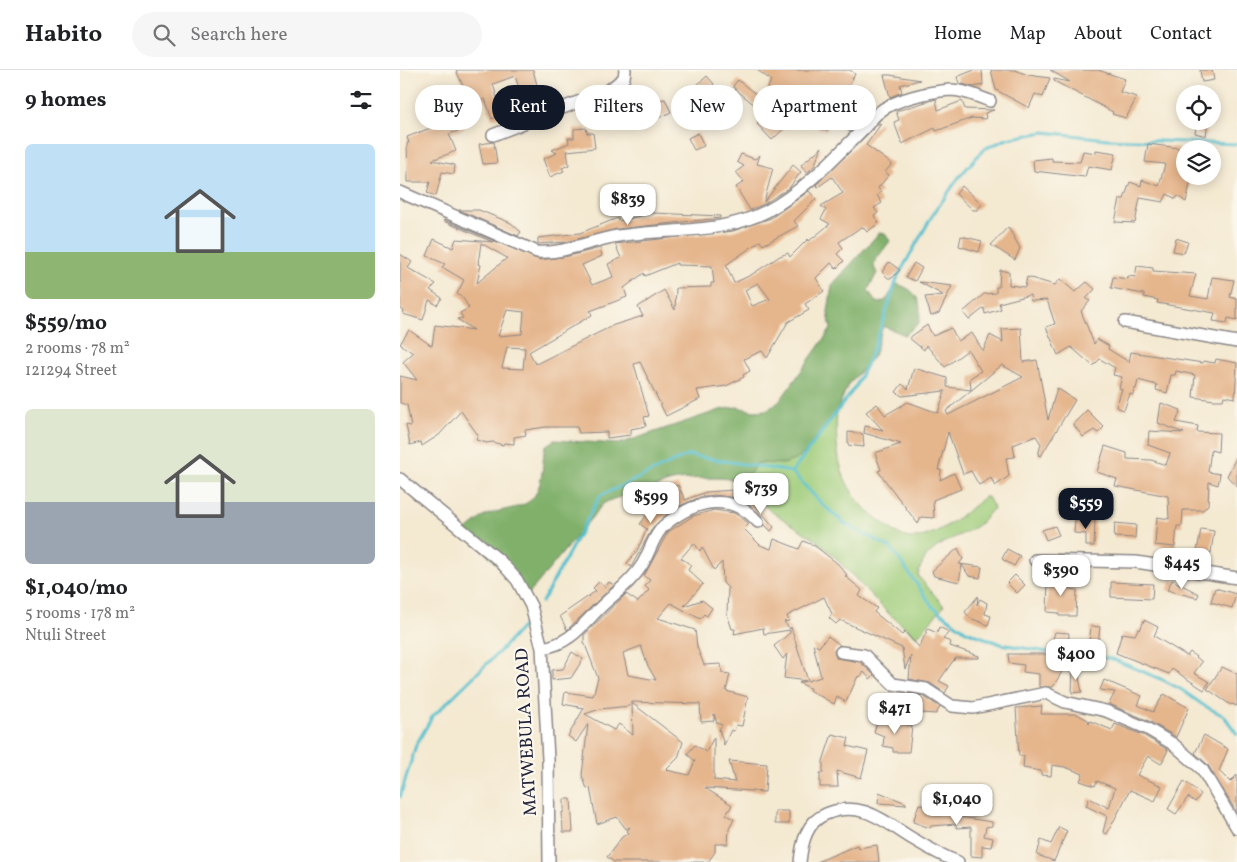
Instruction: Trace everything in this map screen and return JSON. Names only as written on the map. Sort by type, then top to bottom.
[{"type":"street","points":[[492,134],[609,90],[624,78],[625,70]]},
{"type":"street","points":[[400,192],[537,252],[560,251],[615,236],[641,232],[718,228],[765,212],[783,202],[838,153],[878,113],[888,107],[950,90],[963,92],[990,101]]},
{"type":"street","points":[[1125,322],[1237,342]]},
{"type":"street","name":"MATWEBULA ROAD","points":[[400,480],[500,561],[517,580],[531,606],[542,648],[548,759],[549,862]]},
{"type":"street","points":[[542,648],[555,646],[569,639],[620,591],[643,564],[661,529],[680,515],[701,506],[724,501],[743,508],[758,522]]},
{"type":"street","points":[[1035,560],[1136,562],[1237,578]]},
{"type":"street","points":[[841,652],[868,657],[893,684],[926,689],[952,706],[973,708],[1046,692],[1065,702],[1106,712],[1146,728],[1173,744],[1202,769],[1237,828]]},
{"type":"street","points":[[800,862],[802,843],[815,820],[833,811],[859,809],[888,821],[912,838],[958,862]]},
{"type":"green space","points":[[879,233],[885,234],[890,241],[875,261],[874,267],[877,273],[868,290],[875,301],[880,303],[887,299],[896,284],[909,289],[914,293],[919,303],[919,323],[905,335],[883,326],[874,356],[848,385],[837,410],[808,450],[797,459],[784,464],[757,463],[744,482],[719,478],[679,480],[608,501],[603,504],[527,596],[465,531],[489,514],[526,504],[531,500],[540,483],[545,446],[554,440],[619,444],[723,409],[737,407],[754,411],[766,410],[779,402],[831,329],[828,312],[832,285]]},
{"type":"green space","points":[[837,410],[836,428],[839,460],[849,488],[870,513],[895,532],[911,538],[933,533],[961,516],[984,497],[988,497],[994,508],[978,525],[940,545],[926,557],[918,576],[944,606],[917,637],[888,613],[831,553],[816,540],[769,510],[744,482],[757,463],[787,461],[806,451]]},
{"type":"building","points":[[456,70],[533,70],[537,85],[518,85],[515,76],[493,84],[492,119],[485,99],[482,100],[482,85],[463,85]]},
{"type":"building","points":[[757,70],[850,70],[855,74],[849,85],[769,85],[771,80]]},
{"type":"building","points":[[974,70],[982,70],[983,85],[973,87],[959,83],[957,77]]},
{"type":"building","points":[[991,70],[1015,70],[1028,75],[1050,78],[1043,97],[1035,94],[1029,108],[996,90]]},
{"type":"building","points":[[1050,70],[1098,70],[1125,79],[1120,92],[1137,97],[1126,118],[1112,114],[1113,112],[1054,81],[1054,79],[1070,82]]},
{"type":"building","points":[[1200,70],[1212,70],[1214,80],[1202,82]]},
{"type":"building","points":[[884,75],[920,80],[900,85],[902,92],[890,97]]},
{"type":"building","points":[[707,76],[714,84],[713,85],[697,85]]},
{"type":"building","points":[[738,80],[753,92],[753,104],[743,96],[743,85],[734,85]]},
{"type":"building","points":[[665,99],[671,112],[661,117],[661,100]]},
{"type":"building","points":[[936,99],[938,110],[962,101],[965,109],[994,110],[985,113],[986,119],[972,118],[936,131],[935,128],[902,144],[894,122],[899,120],[896,111]]},
{"type":"building","points":[[879,123],[881,124],[866,145],[892,164],[885,172],[889,175],[878,188],[881,192],[877,195],[882,203],[874,208],[878,213],[874,216],[879,223],[867,232],[863,227],[860,228],[839,242],[843,248],[837,254],[844,261],[836,269],[831,263],[816,278],[824,291],[805,304],[809,310],[788,322],[767,358],[762,351],[744,359],[750,371],[743,375],[744,377],[726,386],[697,390],[700,399],[666,416],[640,362],[634,364],[649,416],[644,417],[646,426],[631,429],[631,435],[607,438],[607,432],[579,433],[577,427],[546,427],[525,430],[526,435],[514,437],[514,444],[487,443],[476,440],[478,435],[461,411],[439,435],[422,446],[421,442],[410,445],[406,425],[411,426],[407,405],[400,403],[400,376],[417,380],[403,362],[413,353],[400,344],[409,330],[432,346],[435,325],[474,330],[457,319],[463,318],[460,313],[469,308],[463,298],[457,294],[464,280],[442,267],[445,264],[427,256],[434,239],[453,248],[456,239],[493,242],[444,220],[540,260],[569,256],[600,248],[602,256],[582,265],[592,285],[613,277],[608,264],[621,258],[615,244],[733,231],[771,218],[809,191],[816,199],[794,221],[798,226],[763,245],[760,241],[726,265],[734,283],[751,275],[780,256],[788,253],[790,257],[808,239],[809,241],[830,224],[821,219],[826,210],[821,206],[843,193],[832,177],[818,187],[816,185],[872,130],[876,130],[876,126]],"holes":[[[481,243],[507,258],[477,283],[481,265],[478,264]],[[677,263],[677,265],[712,266],[714,283],[711,283],[711,287],[676,288],[675,310],[664,290],[638,307],[643,316],[614,325],[536,364],[529,352],[592,315],[590,311],[627,297],[624,288],[644,273],[645,276]],[[758,283],[770,299],[752,306],[745,290]],[[507,310],[524,312],[522,334],[498,336]],[[507,347],[525,348],[523,369],[502,368]]]},
{"type":"building","points":[[574,129],[586,130],[587,133],[593,133],[595,148],[567,151],[569,165],[562,168],[564,171],[550,177],[543,159],[557,153],[552,150],[569,143],[568,138],[574,138]]},
{"type":"building","points":[[425,130],[461,130],[449,134],[456,151],[432,160],[455,165],[454,174],[442,172],[436,196],[427,193],[430,182],[408,182],[407,143],[409,143],[407,137]]},
{"type":"building","points":[[763,130],[783,130],[772,140]]},
{"type":"building","points":[[1196,130],[1207,130],[1206,136],[1195,133]]},
{"type":"building","points":[[698,133],[704,146],[694,150],[688,138]]},
{"type":"building","points":[[494,142],[497,163],[483,164],[479,144]]},
{"type":"building","points":[[1148,144],[1176,148],[1176,185],[1190,185],[1186,202],[1178,196],[1176,199],[1167,194],[1163,202],[1140,198],[1135,223],[1115,222],[1120,199],[1124,199],[1130,182],[1141,186],[1142,180],[1159,186],[1165,164],[1145,162]]},
{"type":"building","points":[[822,147],[814,166],[807,173],[801,165]]},
{"type":"building","points":[[1096,150],[1116,153],[1112,170],[1088,166],[1085,177],[1034,171],[1033,160],[1052,158],[1052,161],[1080,162],[1083,151],[1096,153]]},
{"type":"building","points":[[741,154],[755,159],[760,155],[757,164],[773,168],[764,202],[793,165],[801,172],[789,188],[764,204],[750,210],[736,187],[744,182],[736,172],[744,166],[737,162]]},
{"type":"building","points":[[962,186],[982,204],[977,210],[973,210],[956,194]]},
{"type":"building","points":[[459,210],[479,210],[511,223],[521,232],[518,236]]},
{"type":"building","points":[[653,213],[720,216],[720,218],[617,229],[566,242],[538,244],[538,238],[580,233],[618,218],[619,221]]},
{"type":"building","points":[[1008,227],[1020,248],[1015,260],[991,245]]},
{"type":"building","points":[[961,236],[982,241],[979,252],[959,246]]},
{"type":"building","points":[[1176,238],[1188,242],[1184,253],[1173,251]]},
{"type":"building","points":[[400,254],[412,262],[408,268],[436,284],[430,290],[442,298],[437,305],[429,300],[423,320],[403,314],[404,311],[400,308]]},
{"type":"building","points":[[889,262],[900,270],[892,278],[888,278],[882,272]]},
{"type":"building","points":[[914,263],[922,268],[915,281],[906,277]]},
{"type":"building","points":[[1137,266],[1153,268],[1153,271],[1196,274],[1190,296],[1208,299],[1212,277],[1234,280],[1230,297],[1237,299],[1237,320],[1228,318],[1227,323],[1213,321],[1215,313],[1157,303],[1158,300],[1144,297],[1144,294],[1111,288],[1113,277],[1128,279],[1128,276],[1135,277]]},
{"type":"building","points":[[1000,270],[1009,272],[1009,285],[1025,287],[1027,277],[1055,285],[1060,279],[1075,292],[1087,282],[1095,289],[1086,299],[1090,301],[1081,311],[1094,344],[1097,339],[1109,346],[1108,349],[1129,362],[1131,352],[1203,363],[1203,361],[1215,363],[1216,359],[1237,363],[1235,398],[1224,396],[1223,400],[1214,400],[1193,397],[1195,375],[1176,371],[1175,375],[1171,375],[1167,393],[1156,390],[1157,385],[1138,380],[1136,389],[1134,389],[1133,395],[1130,394],[1124,410],[1116,407],[1122,389],[1119,388],[1122,377],[1113,375],[1115,368],[1100,359],[1093,366],[1071,347],[1058,355],[1046,327],[1055,324],[1047,300],[1031,301],[1030,295],[999,303],[1001,309],[985,314],[984,308],[969,320],[963,312],[984,294],[996,293],[996,287],[999,287]]},
{"type":"building","points":[[919,282],[952,286],[939,313],[931,316],[925,297],[943,295]]},
{"type":"building","points":[[927,325],[933,336],[951,328],[958,341],[972,333],[983,351],[990,335],[1003,342],[1002,329],[1021,328],[1023,362],[1037,360],[1048,420],[1057,388],[1075,400],[1041,456],[1038,455],[1041,444],[1036,436],[1013,445],[1015,457],[1006,458],[1009,476],[995,486],[991,478],[979,485],[971,471],[963,474],[948,432],[938,470],[941,470],[940,480],[954,473],[961,489],[933,500],[934,518],[921,517],[918,524],[878,471],[881,470],[875,453],[901,444],[864,433],[865,426],[883,430],[866,412],[877,404],[885,415],[908,402],[938,413],[945,391],[902,396],[896,392],[902,384],[908,389],[914,368],[947,378],[947,387],[971,390],[970,378],[981,371],[968,350],[945,367],[926,345],[924,350],[909,338]],"holes":[[[1002,365],[1023,377],[948,415],[946,411]]]},
{"type":"building","points":[[1161,403],[1181,410],[1176,422],[1198,426],[1197,432],[1219,433],[1218,452],[1211,450],[1208,472],[1220,474],[1218,485],[1209,482],[1208,505],[1203,510],[1183,510],[1182,526],[1177,526],[1175,547],[1155,545],[1157,517],[1169,519],[1168,496],[1115,486],[1117,479],[1097,472],[1105,446],[1127,453],[1127,459],[1151,460],[1166,465],[1170,453],[1148,445],[1149,431],[1184,433],[1158,423]]},
{"type":"building","points":[[1087,410],[1104,427],[1098,433],[1094,430],[1083,437],[1073,424]]},
{"type":"building","points":[[848,432],[863,434],[864,447],[848,445]]},
{"type":"building","points":[[1237,456],[1237,487],[1227,476]]},
{"type":"building","points":[[678,485],[685,500],[706,492],[733,490],[732,497],[735,498],[714,495],[700,497],[675,508],[669,488]]},
{"type":"building","points":[[659,499],[671,511],[653,527],[631,567],[627,563],[637,551],[647,529],[640,524]]},
{"type":"building","points":[[750,499],[774,527],[771,531],[765,525],[763,517],[743,501],[747,503]]},
{"type":"building","points":[[714,510],[734,513],[749,524],[744,529],[760,545],[771,549],[774,539],[799,549],[803,541],[815,546],[838,564],[847,575],[845,576],[862,590],[859,596],[877,608],[874,612],[902,635],[905,632],[919,647],[928,629],[937,633],[939,627],[949,632],[943,639],[951,642],[950,646],[979,656],[979,658],[956,658],[953,661],[939,681],[949,686],[945,693],[930,683],[909,679],[911,655],[905,669],[902,648],[840,620],[836,624],[829,618],[832,614],[824,597],[787,616],[789,621],[784,622],[790,629],[791,627],[808,681],[821,677],[813,644],[819,647],[828,636],[840,645],[834,651],[836,658],[860,662],[874,675],[870,679],[864,672],[860,677],[858,676],[846,702],[837,697],[834,704],[799,683],[806,681],[784,678],[787,654],[783,659],[774,646],[790,633],[790,630],[764,634],[763,628],[734,634],[735,629],[732,629],[727,614],[728,588],[723,583],[722,562],[714,570],[702,547],[700,551],[694,543],[681,558],[691,565],[688,570],[703,584],[684,606],[702,600],[712,608],[707,616],[704,614],[700,619],[671,603],[658,618],[695,630],[697,647],[704,665],[721,664],[722,673],[730,674],[726,691],[748,697],[742,726],[736,725],[734,731],[731,730],[724,745],[719,729],[722,725],[717,723],[714,714],[714,721],[701,722],[700,704],[631,702],[630,706],[600,709],[585,714],[614,730],[619,724],[633,735],[632,703],[683,742],[678,758],[666,770],[689,775],[695,761],[687,754],[695,745],[706,752],[714,737],[714,780],[735,782],[729,761],[767,764],[765,792],[705,788],[732,805],[726,815],[734,819],[729,829],[728,844],[715,844],[715,852],[708,862],[614,862],[607,857],[622,837],[629,833],[627,831],[630,827],[626,829],[617,817],[597,824],[590,788],[587,789],[582,775],[588,724],[576,742],[568,736],[584,708],[563,704],[565,692],[593,696],[598,678],[584,642],[584,635],[626,594],[638,602],[649,590],[645,586],[650,580],[644,576],[668,532],[693,516]],"holes":[[[641,646],[648,666],[656,680],[628,675],[623,653]]]},
{"type":"building","points":[[1075,520],[1095,520],[1094,546],[1086,546],[1086,534],[1074,533]]},
{"type":"building","points":[[1115,523],[1136,525],[1135,538],[1114,537]]},
{"type":"building","points":[[1055,526],[1059,535],[1046,540],[1042,530]]},
{"type":"building","points":[[1201,529],[1214,531],[1211,553],[1197,551]]},
{"type":"building","points":[[958,548],[963,559],[959,564],[982,567],[980,578],[969,576],[962,565],[959,582],[934,576],[932,571]]},
{"type":"building","points":[[1007,549],[1020,556],[1014,566],[1002,559]]},
{"type":"building","points":[[1015,575],[1025,585],[1017,593],[1007,583]]},
{"type":"building","points":[[1048,576],[1070,577],[1070,589],[1077,590],[1076,616],[1059,616],[1059,613],[1047,612]]},
{"type":"building","points":[[1172,580],[1199,594],[1197,598],[1167,590]]},
{"type":"building","points":[[599,582],[605,587],[609,582],[614,585],[567,630],[560,616],[596,591],[593,588]]},
{"type":"building","points":[[1111,582],[1153,584],[1152,599],[1111,597]]},
{"type":"building","points":[[1215,588],[1236,594],[1232,608],[1211,602]]},
{"type":"building","points":[[978,596],[977,605],[980,599],[987,603],[985,614],[991,616],[988,625],[970,618],[965,612]]},
{"type":"building","points":[[1144,620],[1158,627],[1154,636],[1187,656],[1190,652],[1202,662],[1194,673],[1209,682],[1204,690],[1172,669],[1169,674],[1116,653],[1122,633],[1135,635],[1138,629],[1140,630]]},
{"type":"building","points":[[1091,626],[1100,627],[1097,653],[1088,652]]},
{"type":"building","points":[[1055,632],[1069,633],[1068,645],[1076,647],[1053,687],[1039,687],[1039,674],[1023,672],[1024,665],[1009,663],[1008,654],[1049,654]]},
{"type":"building","points":[[572,652],[583,659],[571,678],[552,680],[552,670],[563,669]]},
{"type":"building","points":[[1073,664],[1076,664],[1082,692],[1072,693]]},
{"type":"building","points":[[1222,667],[1237,674],[1237,706],[1231,705],[1207,689]]},
{"type":"building","points":[[1104,680],[1142,696],[1138,705],[1153,712],[1164,694],[1189,708],[1176,737],[1149,721],[1109,704],[1115,692],[1100,690]]},
{"type":"building","points":[[908,694],[923,696],[940,707],[936,714],[907,712]]},
{"type":"building","points":[[1042,706],[1041,714],[1077,714],[1088,720],[1089,724],[1090,721],[1112,730],[1115,724],[1143,735],[1168,750],[1161,764],[1148,756],[1137,775],[1162,786],[1155,801],[1130,790],[1107,834],[1103,832],[1107,816],[1086,806],[1089,798],[1109,808],[1115,788],[1097,781],[1095,786],[1080,781],[1083,774],[1065,767],[1052,765],[1051,776],[1041,775],[1041,771],[1023,768],[1024,756],[1019,756],[1016,708]]},
{"type":"building","points":[[878,719],[912,726],[909,752],[893,752],[893,748],[883,746],[884,736],[874,732]]},
{"type":"building","points":[[832,734],[849,738],[847,746],[868,751],[861,778],[837,771],[838,787],[820,787],[820,773],[823,773],[823,761]]},
{"type":"building","points":[[1204,735],[1228,749],[1219,771],[1230,782],[1237,775],[1237,813],[1208,765],[1195,753]]},
{"type":"building","points":[[1184,781],[1201,794],[1195,802],[1188,797],[1176,814],[1168,809]]},
{"type":"building","points":[[879,792],[906,803],[906,805],[878,803]]},
{"type":"building","points":[[564,799],[571,799],[573,832],[563,832],[562,812],[564,812]]},
{"type":"building","points":[[919,804],[939,811],[938,815],[960,813],[960,817],[992,822],[992,826],[986,827],[984,836],[993,838],[991,847],[982,846],[982,857],[971,856],[971,827],[956,828],[956,824],[931,826],[930,828],[913,822]]},
{"type":"building","points":[[775,811],[789,811],[789,824],[775,824]]},
{"type":"building","points":[[1059,827],[1067,831],[1054,861],[1037,855],[1041,840],[1051,844]]},
{"type":"building","points":[[857,845],[858,848],[877,845],[879,862],[817,862]]},
{"type":"waterway","points":[[542,602],[600,496],[688,455],[792,472],[856,386],[874,348],[898,276],[932,216],[959,177],[984,149],[1007,139],[1044,132],[1107,139],[1237,144]]},
{"type":"waterway","points":[[792,472],[822,504],[845,524],[891,548],[933,607],[966,631],[1001,644],[1054,653]]},
{"type":"waterway","points":[[400,797],[416,745],[432,717],[525,624]]},
{"type":"waterway","points":[[1066,658],[1110,658],[1163,680],[1224,716],[1237,734]]}]
